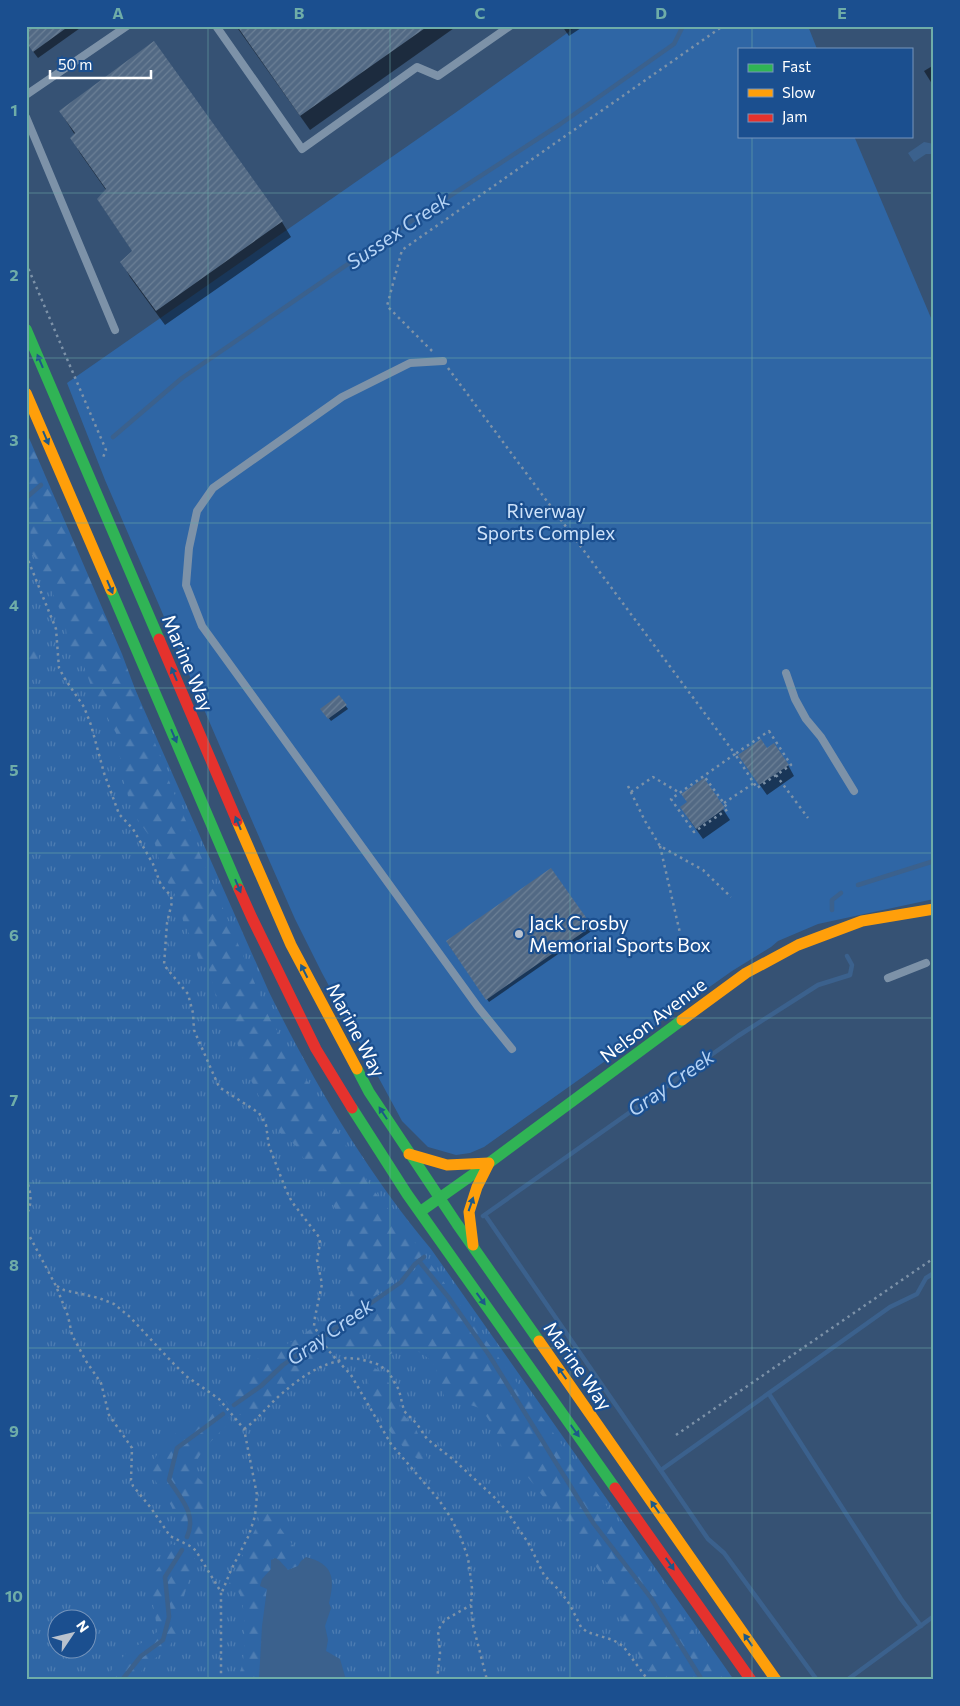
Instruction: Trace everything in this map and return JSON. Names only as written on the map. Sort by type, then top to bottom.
[{"type":"main road","name":"Marine Way","points":[[26,329],[291,945],[369,1092],[439,1198],[776,1680]]},
{"type":"main road","points":[[26,393],[256,926],[316,1048],[377,1149],[419,1212],[751,1680]]},
{"type":"main road","name":"Nelson Avenue","points":[[419,1212],[489,1163],[746,973],[798,944],[862,921],[934,908]]},
{"type":"main road","points":[[409,1154],[446,1166],[489,1163]]},
{"type":"main road","points":[[473,1247],[468,1212],[477,1187],[489,1163]]},
{"type":"lane","points":[[26,95],[127,26]]},
{"type":"lane","points":[[216,26],[302,149],[417,67],[438,76],[510,26]]},
{"type":"lane","points":[[26,117],[115,330]]},
{"type":"lane","points":[[443,361],[410,363],[342,397],[213,488],[198,511],[188,548],[186,585],[202,626],[478,1007],[512,1049]]},
{"type":"lane","points":[[786,673],[795,698],[806,719],[821,737],[854,791]]},
{"type":"lane","points":[[888,978],[926,963]]},
{"type":"path","points":[[704,776],[728,808],[694,832],[671,799],[680,793],[735,754],[768,731],[792,765],[757,788],[735,754],[443,361],[387,306],[402,250],[723,26]]},
{"type":"path","points":[[26,263],[106,450]]},
{"type":"path","points":[[26,555],[56,630],[60,668],[64,679],[84,706],[92,725],[104,773],[119,814],[133,829],[153,864],[161,884],[171,896],[172,902],[167,923],[164,965],[188,994],[193,1013],[194,1030],[219,1087],[259,1114],[264,1120],[269,1146],[286,1190],[292,1202],[319,1237],[320,1243],[317,1260],[322,1284],[315,1316],[316,1331],[328,1350],[351,1375],[391,1444],[439,1500],[462,1538],[468,1558],[472,1588],[473,1625],[487,1680]]},
{"type":"path","points":[[776,775],[808,818]]},
{"type":"path","points":[[631,792],[653,777],[680,793]]},
{"type":"path","points":[[724,803],[754,782]]},
{"type":"path","points":[[628,786],[660,846],[680,933]]},
{"type":"path","points":[[660,846],[703,870],[731,897]]},
{"type":"path","points":[[26,1178],[32,1196],[30,1208],[26,1216]]},
{"type":"path","points":[[26,1232],[56,1286],[68,1316],[72,1335],[101,1383],[110,1415],[132,1448],[131,1480],[133,1486],[152,1508],[170,1536],[196,1550],[221,1592]]},
{"type":"path","points":[[676,1434],[934,1258]]},
{"type":"path","points":[[56,1286],[114,1304],[130,1317],[186,1376],[219,1399],[244,1429],[257,1495],[255,1516],[249,1535],[221,1592],[221,1680]]},
{"type":"path","points":[[244,1429],[302,1377],[322,1365],[346,1358],[360,1359],[377,1364],[388,1371],[399,1390],[404,1411],[417,1424],[427,1439],[454,1460],[506,1510],[529,1544],[544,1575],[565,1598],[581,1627],[588,1632],[614,1640],[623,1646],[648,1680]]},
{"type":"path","points":[[437,1680],[440,1653],[438,1632],[441,1625],[445,1620],[471,1605]]},
{"type":"green space","name":"Riverway Sports Complex","points":[[577,26],[808,26],[817,48],[738,48],[738,138],[855,138],[934,325],[934,899],[818,924],[778,941],[732,971],[484,1147],[470,1153],[456,1155],[428,1147],[402,1121],[322,973],[295,919],[269,860],[105,480],[67,383]]},
{"type":"green space","points":[[26,431],[122,654],[171,786],[270,1019],[371,1187],[424,1254],[404,1274],[324,1334],[320,1330],[324,1317],[345,1304],[353,1289],[347,1265],[347,1246],[343,1221],[295,1145],[280,1133],[274,1117],[266,1111],[247,1072],[232,1028],[220,1012],[209,970],[199,961],[192,939],[184,924],[177,898],[163,874],[155,844],[133,813],[124,782],[116,733],[92,689],[81,657],[68,645],[65,621],[41,567],[31,552],[30,520],[26,513]]},
{"type":"green space","points":[[26,443],[269,992],[304,1060],[342,1125],[385,1189],[431,1249],[734,1680],[26,1680]]},
{"type":"green space","points":[[26,629],[37,649],[39,666],[33,677],[26,682]]},
{"type":"green space","points":[[427,1259],[616,1519],[726,1680],[656,1680],[644,1665],[622,1622],[619,1601],[586,1552],[520,1467],[508,1457],[483,1412],[474,1406],[454,1402],[444,1397],[444,1390],[437,1375],[436,1367],[428,1358],[413,1349],[403,1349],[383,1357],[376,1356],[360,1349],[336,1349],[325,1340],[381,1300]]},
{"type":"green space","points":[[311,1329],[326,1351],[326,1361],[305,1370],[251,1417],[237,1414],[222,1397],[224,1393],[232,1385],[253,1371],[256,1367],[257,1359],[270,1351],[272,1346],[288,1344]]},
{"type":"green space","points":[[369,1365],[384,1375],[398,1399],[401,1412],[416,1429],[428,1460],[422,1462],[400,1444],[383,1422],[368,1383],[365,1369]]},
{"type":"green space","points":[[214,1402],[219,1405],[231,1421],[206,1448],[196,1464],[195,1471],[198,1478],[208,1485],[206,1529],[200,1540],[189,1540],[181,1537],[178,1533],[173,1509],[154,1477],[154,1461],[158,1453],[172,1437]]},
{"type":"green space","points":[[263,1505],[303,1559],[298,1566],[288,1570],[279,1560],[274,1558],[270,1565],[271,1569],[262,1626],[259,1680],[236,1680],[243,1661],[244,1618],[240,1595],[229,1584],[257,1526]]},
{"type":"green space","points":[[171,1544],[189,1550],[195,1559],[182,1603],[177,1634],[167,1650],[148,1663],[134,1680],[99,1680],[109,1673],[129,1650],[157,1632],[151,1582]]},
{"type":"shaded area","points":[[924,142],[934,144],[932,154],[926,154],[914,162],[908,153]]},
{"type":"shaded area","points":[[306,1557],[315,1560],[327,1568],[332,1580],[329,1603],[331,1608],[325,1626],[328,1640],[326,1651],[340,1659],[346,1680],[259,1680],[262,1626],[267,1589],[260,1586],[262,1579],[271,1569],[271,1560],[275,1558],[288,1570],[298,1566]]},
{"type":"building","points":[[26,26],[69,26],[33,52],[26,42]]},
{"type":"building","points":[[237,26],[428,26],[300,116]]},
{"type":"building","points":[[154,41],[283,221],[156,311],[120,262],[132,251],[97,199],[106,189],[70,138],[75,133],[59,111]]},
{"type":"building","points":[[339,695],[347,705],[328,719],[320,709]]},
{"type":"building","points":[[761,739],[767,748],[774,743],[789,765],[759,785],[738,755]]},
{"type":"building","points":[[704,778],[725,808],[696,829],[680,807],[687,802],[681,794]]},
{"type":"building","name":"Jack Crosby Memorial Sports Box","points":[[551,868],[592,926],[486,1000],[446,941]]},
{"type":"waterway","name":"Sussex Creek","points":[[113,437],[182,378],[399,229],[559,125],[674,44],[683,26]]},
{"type":"waterway","name":"Sussex Creek","points":[[26,498],[41,485]]},
{"type":"waterway","name":"Gray Creek","points":[[858,885],[934,861]]},
{"type":"waterway","name":"Gray Creek","points":[[832,910],[832,900],[841,893]]},
{"type":"waterway","name":"Gray Creek","points":[[483,1216],[738,1036],[818,985],[850,975],[852,965],[847,956]]},
{"type":"waterway","points":[[485,1215],[708,1539],[724,1553],[817,1680]]},
{"type":"waterway","name":"Gray Creek","points":[[234,1405],[261,1386],[283,1365],[401,1282],[415,1264],[424,1257]]},
{"type":"waterway","points":[[419,1261],[449,1298],[489,1355],[594,1524],[651,1598],[702,1680]]},
{"type":"waterway","points":[[661,1470],[890,1307],[917,1294],[926,1278],[934,1273]]},
{"type":"waterway","points":[[769,1394],[901,1599],[921,1626]]},
{"type":"waterway","name":"Gray Creek","points":[[187,1537],[190,1529],[189,1514],[183,1500],[169,1480],[177,1448],[223,1414]]},
{"type":"waterway","name":"Gray Creek","points":[[122,1680],[141,1656],[163,1640],[169,1617],[165,1577],[182,1550]]},
{"type":"waterway","points":[[847,1680],[934,1616]]},
{"type":"traffic: fast","points":[[26,329],[159,639]]},
{"type":"traffic: fast","points":[[111,590],[239,889]]},
{"type":"traffic: fast","points":[[424,1209],[682,1020]]},
{"type":"traffic: fast","points":[[357,1069],[369,1092],[457,1224],[539,1341]]},
{"type":"traffic: fast","points":[[352,1108],[407,1194],[615,1488]]},
{"type":"traffic: slow","points":[[26,393],[111,590]]},
{"type":"traffic: slow","points":[[237,821],[291,945],[357,1069]]},
{"type":"traffic: slow","points":[[682,1020],[746,973],[798,945],[862,921],[934,909]]},
{"type":"traffic: slow","points":[[409,1154],[447,1165],[489,1163],[477,1187],[469,1212],[473,1245]]},
{"type":"traffic: slow","points":[[539,1341],[776,1680]]},
{"type":"traffic: jam","points":[[159,639],[237,821]]},
{"type":"traffic: jam","points":[[239,889],[316,1049],[352,1108]]},
{"type":"traffic: jam","points":[[615,1488],[751,1680]]},
{"type":"place","name":"Jack Crosby Memorial Sports Box","points":[[519,934]]}]
